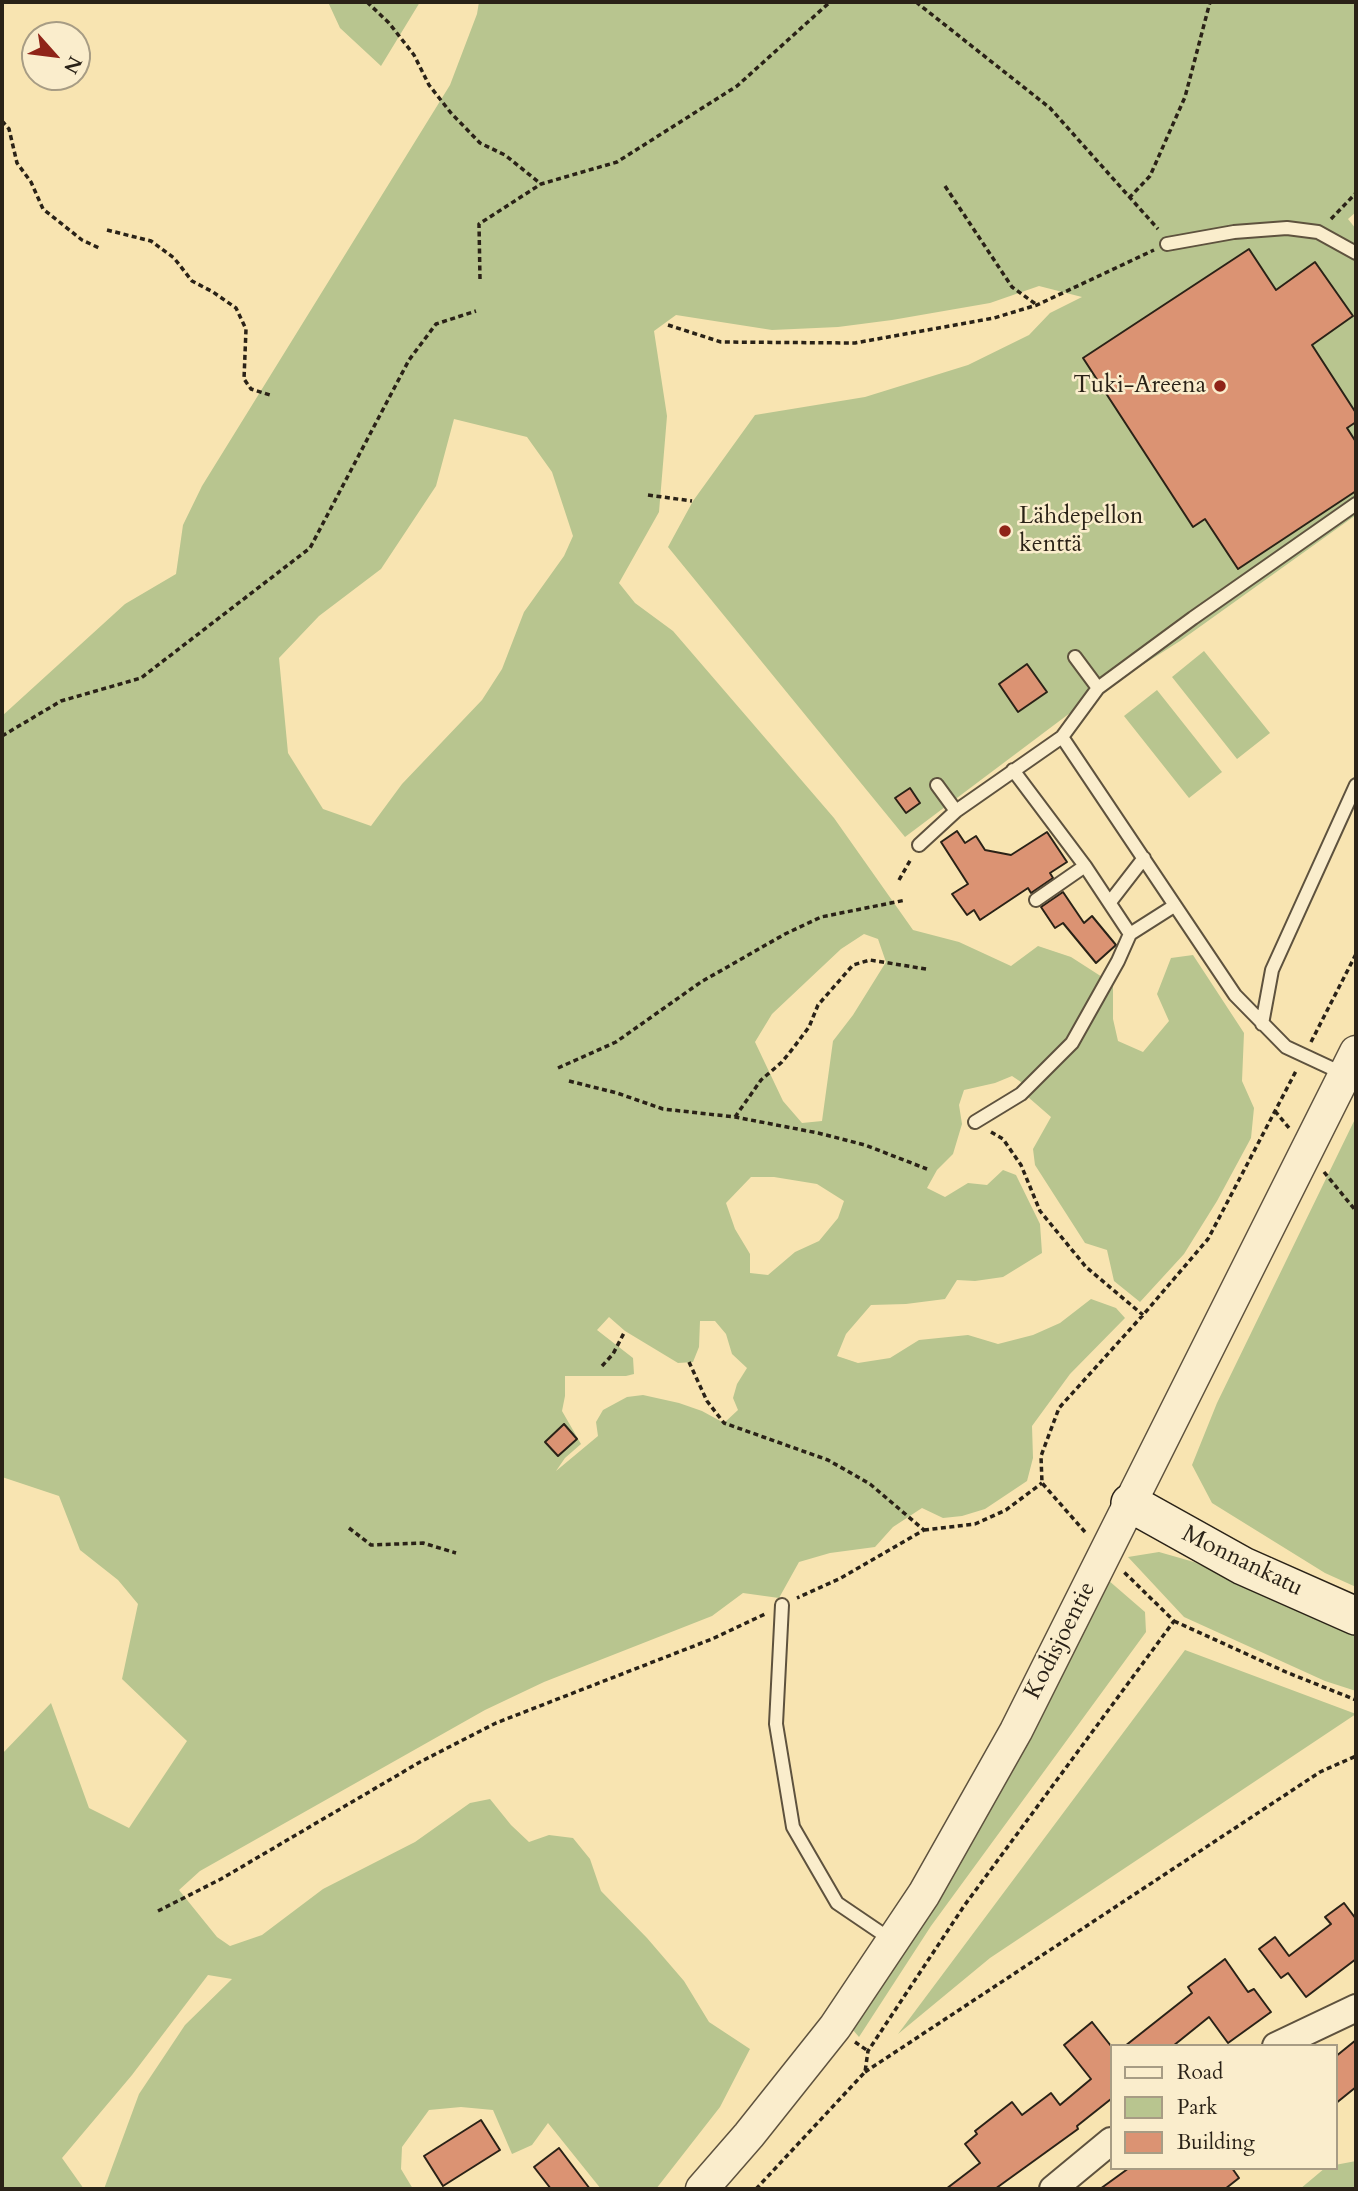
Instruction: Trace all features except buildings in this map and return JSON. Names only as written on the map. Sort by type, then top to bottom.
[{"type":"main road","name":"Monnankatu","points":[[1130,1503],[1243,1566],[1356,1616]]},
{"type":"street","name":"Kodisjoentie","points":[[702,2189],[799,2075],[835,2027],[924,1894],[1016,1731],[1350,1063]]},
{"type":"street","points":[[1280,2044],[1356,2008]]},
{"type":"street","points":[[1053,2189],[1110,2142]]},
{"type":"lane","points":[[1167,244],[1234,232],[1287,228],[1318,232],[1356,253]]},
{"type":"lane","points":[[919,845],[956,811],[1062,737],[1098,688],[1356,504]]},
{"type":"lane","points":[[1076,657],[1098,688]]},
{"type":"lane","points":[[1062,737],[1235,995],[1286,1047],[1305,1054],[1350,1063]]},
{"type":"lane","points":[[1013,770],[1085,866],[1130,934]]},
{"type":"lane","points":[[937,785],[956,811]]},
{"type":"lane","points":[[1262,1024],[1272,970],[1356,785]]},
{"type":"lane","points":[[1110,902],[1144,858]]},
{"type":"lane","points":[[1036,900],[1085,866]]},
{"type":"lane","points":[[975,1122],[1021,1094],[1072,1043],[1130,934],[1174,906]]},
{"type":"lane","points":[[782,1605],[776,1724],[793,1828],[837,1903],[893,1941]]},
{"type":"path","points":[[367,2],[389,23],[414,55],[429,85],[451,113],[480,143],[505,155],[541,184]]},
{"type":"path","points":[[480,279],[480,224],[541,184],[617,162],[737,86],[830,2]]},
{"type":"path","points":[[668,326],[721,342],[855,343],[995,318],[1037,305],[1167,244],[1155,224],[1050,108],[916,2]]},
{"type":"path","points":[[1129,198],[1150,176],[1185,97],[1210,2]]},
{"type":"path","points":[[2,121],[9,129],[17,163],[31,182],[43,209],[82,240],[99,248]]},
{"type":"path","points":[[945,186],[1012,287],[1037,305]]},
{"type":"path","points":[[1318,232],[1356,193]]},
{"type":"path","points":[[107,230],[151,241],[174,258],[192,281],[236,308],[246,330],[244,379],[251,389],[273,396]]},
{"type":"path","points":[[2,736],[61,701],[141,678],[310,548],[409,360],[436,324],[476,311]]},
{"type":"path","points":[[648,495],[692,501]]},
{"type":"path","points":[[899,880],[919,845]]},
{"type":"path","points":[[558,1068],[617,1042],[701,982],[821,917],[906,900]]},
{"type":"path","points":[[1086,1534],[1042,1483],[1041,1455],[1059,1408],[1208,1239],[1356,954]]},
{"type":"path","points":[[735,1117],[761,1080],[782,1062],[794,1047],[809,1027],[818,1005],[853,965],[870,960],[926,969]]},
{"type":"path","points":[[569,1081],[617,1093],[663,1110],[735,1117],[864,1145],[928,1169]]},
{"type":"path","points":[[975,1122],[1003,1139],[1021,1165],[1040,1211],[1086,1267],[1143,1315]]},
{"type":"path","points":[[601,1366],[612,1354],[625,1331]]},
{"type":"path","points":[[689,1362],[707,1401],[724,1423],[828,1460],[870,1485],[924,1530]]},
{"type":"path","points":[[158,1910],[221,1879],[420,1762],[496,1723],[712,1639],[841,1578],[924,1530],[975,1524],[1006,1510],[1042,1483]]},
{"type":"path","points":[[349,1528],[371,1545],[423,1544],[456,1553]]},
{"type":"path","points":[[1124,1572],[1174,1621],[1286,1672],[1356,1700]]},
{"type":"path","points":[[864,2072],[868,2051],[964,1906],[1174,1621]]},
{"type":"path","points":[[756,2189],[864,2072],[1320,1772],[1356,1756]]},
{"type":"green space","points":[[328,2],[420,2],[381,66],[340,28]]},
{"type":"green space","points":[[479,2],[1356,2],[1356,212],[1348,219],[1356,229],[1356,515],[1180,641],[1086,701],[905,837],[668,547],[693,501],[755,415],[865,397],[968,365],[1029,335],[1050,313],[1082,297],[1039,286],[990,303],[892,320],[838,327],[772,330],[676,315],[654,331],[667,416],[659,512],[619,583],[635,603],[673,631],[834,818],[913,930],[959,942],[1011,966],[1038,946],[1071,957],[1113,984],[1113,1019],[1118,1041],[1143,1052],[1169,1021],[1157,994],[1171,958],[1193,955],[1244,1033],[1242,1081],[1254,1108],[1251,1138],[1184,1254],[1140,1302],[1114,1281],[1107,1250],[1085,1243],[1035,1165],[1033,1149],[1051,1117],[1028,1097],[1021,1082],[1012,1076],[964,1090],[959,1105],[962,1124],[953,1154],[937,1170],[927,1188],[945,1197],[968,1183],[987,1185],[1003,1170],[1016,1175],[1040,1224],[1042,1253],[1003,1277],[975,1281],[957,1280],[945,1299],[871,1305],[846,1334],[837,1356],[858,1363],[890,1358],[919,1340],[968,1335],[998,1344],[1033,1335],[1060,1323],[1091,1299],[1116,1308],[1125,1318],[1070,1374],[1032,1426],[1033,1458],[1027,1481],[985,1509],[962,1516],[943,1518],[922,1508],[893,1527],[875,1547],[830,1553],[799,1562],[779,1598],[743,1593],[712,1616],[544,1682],[485,1710],[200,1871],[179,1890],[217,1937],[230,1946],[262,1935],[323,1889],[415,1842],[470,1803],[490,1799],[529,1842],[549,1835],[573,1838],[590,1859],[601,1891],[684,1981],[709,2022],[750,2049],[720,2107],[656,2189],[601,2189],[548,2123],[532,2145],[512,2154],[493,2110],[461,2107],[429,2110],[402,2147],[401,2169],[413,2189],[104,2189],[139,2094],[185,2025],[232,1979],[208,1975],[132,2075],[62,2158],[84,2189],[2,2189],[2,1754],[51,1703],[89,1808],[129,1828],[187,1741],[122,1679],[138,1604],[118,1580],[80,1550],[59,1496],[2,1477],[2,716],[125,604],[176,574],[183,525],[202,486],[450,85]],"holes":[[[454,419],[527,437],[552,472],[573,536],[564,556],[524,612],[502,669],[482,700],[402,784],[371,826],[323,809],[288,753],[279,658],[319,616],[381,569],[436,486]],[[864,934],[878,939],[886,962],[853,1015],[833,1041],[822,1121],[802,1123],[783,1101],[755,1042],[772,1014],[841,949]],[[751,1177],[774,1177],[817,1184],[844,1201],[838,1218],[819,1241],[795,1252],[768,1275],[750,1273],[750,1254],[735,1229],[726,1203]],[[609,1317],[625,1331],[678,1363],[693,1362],[699,1347],[700,1321],[715,1321],[726,1334],[732,1354],[747,1368],[737,1384],[733,1398],[738,1410],[724,1423],[679,1403],[643,1395],[627,1397],[603,1410],[596,1422],[598,1436],[556,1471],[565,1458],[581,1444],[562,1411],[565,1376],[634,1374],[633,1358],[597,1330]]]},
{"type":"green space","points":[[1204,651],[1270,733],[1237,759],[1172,677]]},
{"type":"green space","points":[[1157,690],[1222,772],[1189,798],[1124,716]]},
{"type":"green space","points":[[1356,1117],[1356,1587],[1325,1573],[1212,1503],[1192,1465],[1217,1403]]},
{"type":"green space","points":[[1159,1552],[1194,1562],[1356,1634],[1356,1691],[1325,1681],[1184,1617],[1128,1557]]},
{"type":"green space","points":[[1108,1580],[1145,1612],[1146,1632],[931,1926],[859,2037],[853,2030],[910,1944],[1018,1756]]},
{"type":"green space","points":[[1185,1650],[1356,1714],[990,1958],[898,2034]]},
{"type":"green space","points":[[1356,2161],[1356,2189],[1300,2189],[1323,2170],[1337,2170],[1337,2165]]},
{"type":"place","name":"Tuki-Areena","points":[[1220,386]]},
{"type":"place","name":"Lähdepellon kenttä","points":[[1005,531]]}]
